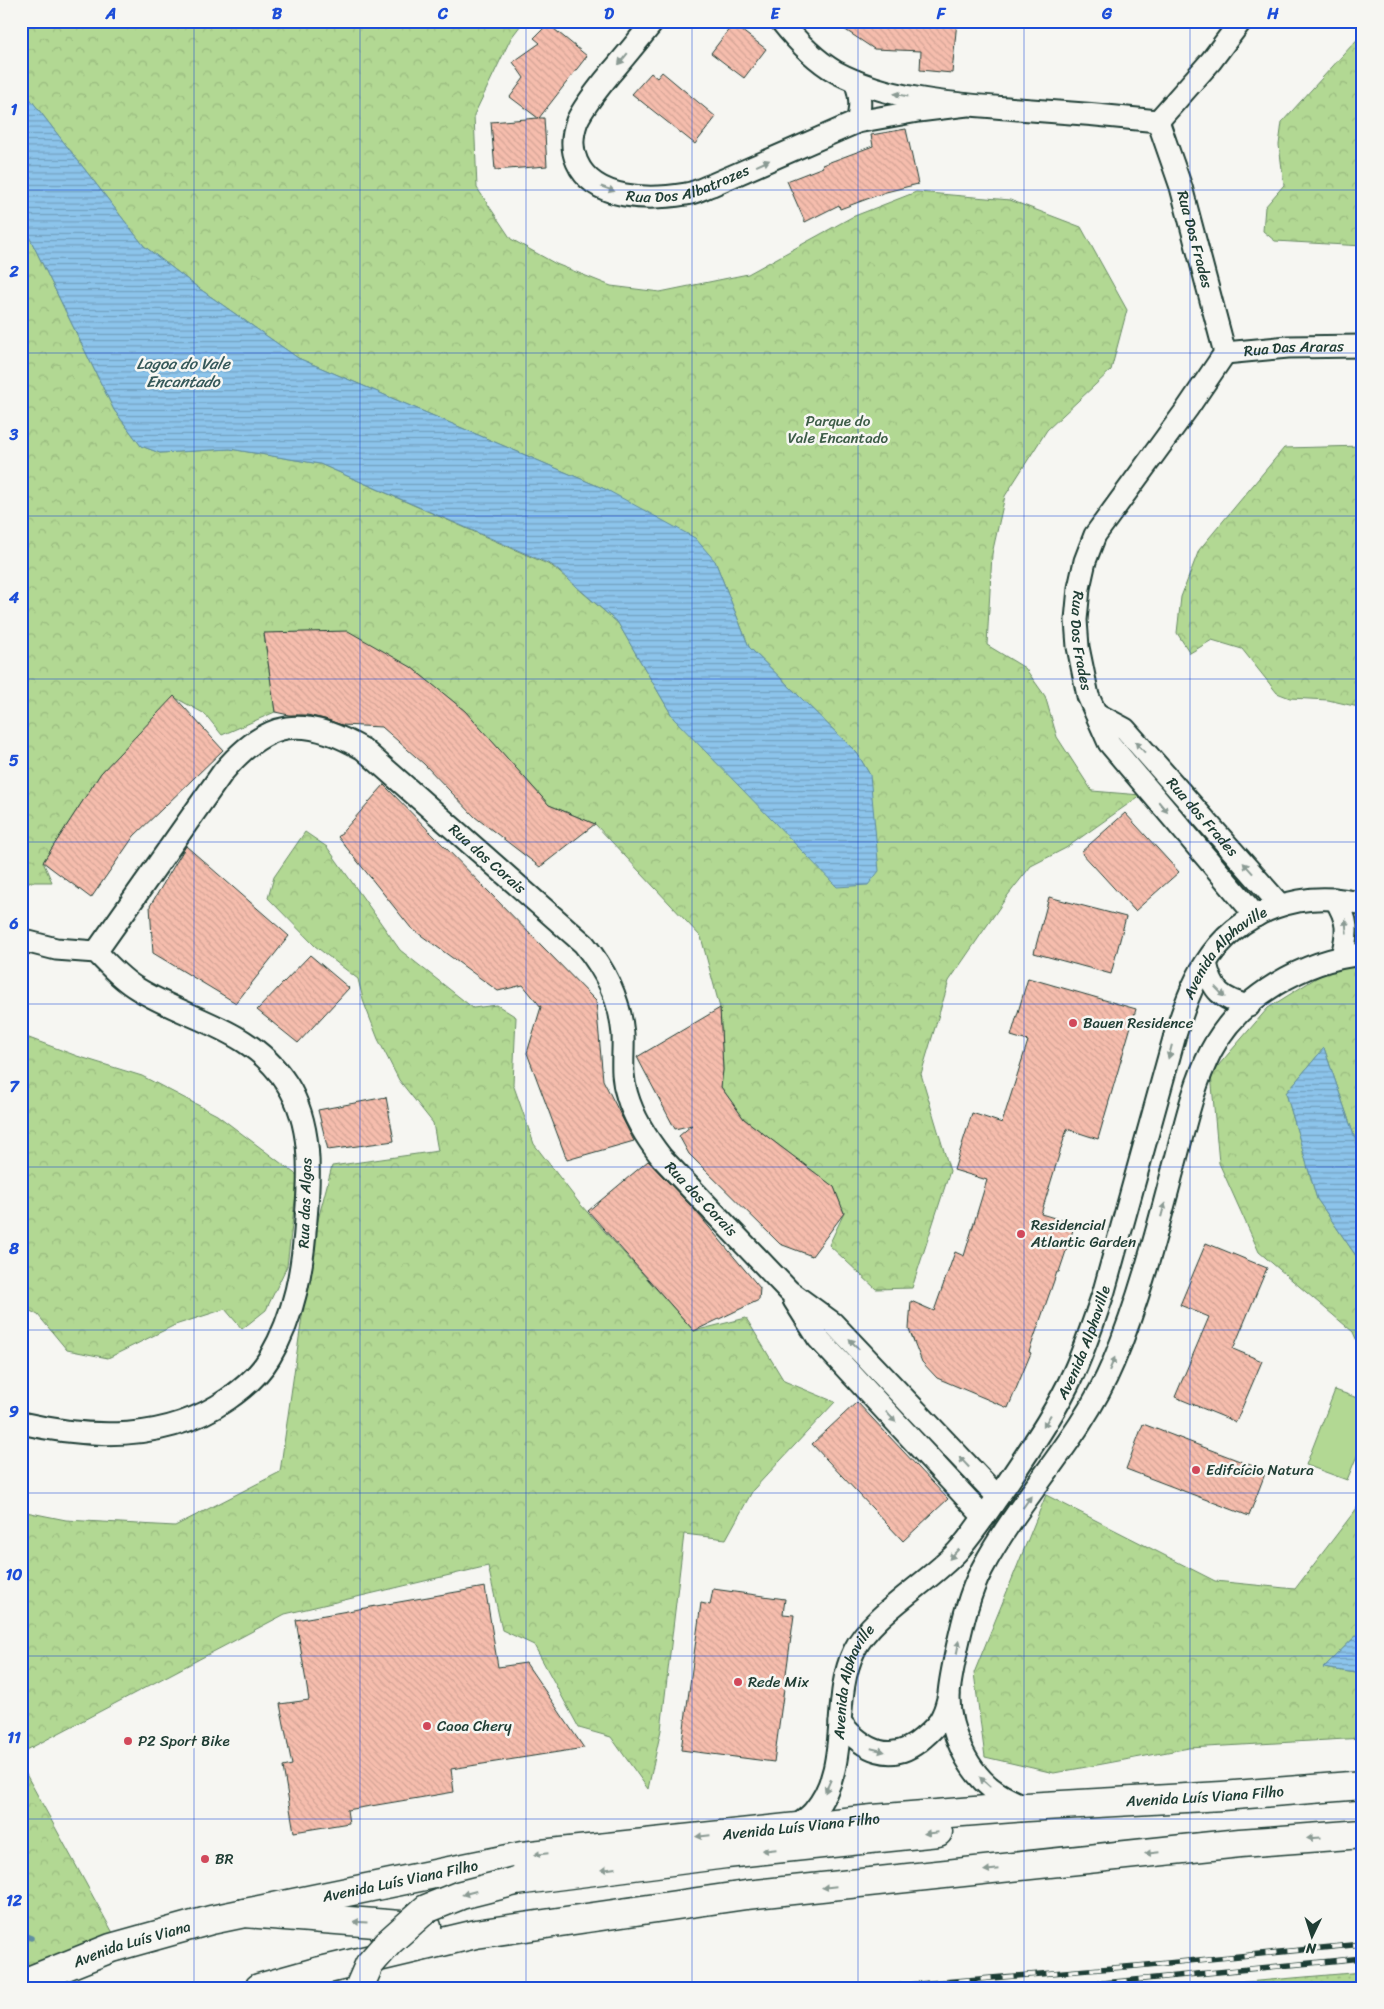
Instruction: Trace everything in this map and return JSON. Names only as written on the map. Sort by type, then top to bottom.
[{"type":"main road","name":"Avenida Luís Viana Filho","points":[[244,1914],[522,1856],[797,1826],[1026,1807],[1222,1796],[1363,1785]]},
{"type":"main road","points":[[359,1988],[369,1965],[389,1942],[426,1908],[461,1895],[516,1881],[726,1854],[1042,1821],[1222,1796]]},
{"type":"main road","points":[[259,1988],[338,1967],[496,1931],[746,1895],[1240,1843],[1363,1834]]},
{"type":"main road","points":[[244,1914],[496,1931]]},
{"type":"main road","name":"Avenida Luís Viana","points":[[21,1984],[111,1948],[211,1920],[244,1914]]},
{"type":"street","name":"Rua Dos Albatrozes","points":[[654,21],[589,100],[577,121],[573,137],[573,153],[581,169],[591,182],[608,190],[629,195],[663,196],[688,194],[712,186],[857,122],[908,112],[967,105]]},
{"type":"street","points":[[780,21],[797,41],[834,71],[855,81],[890,92],[967,105],[1158,121],[1211,61],[1241,21]]},
{"type":"street","points":[[855,81],[860,95],[860,109],[857,122]]},
{"type":"street","name":"Rua Dos Frades","points":[[1117,736],[1097,714],[1088,696],[1078,647],[1076,620],[1079,588],[1085,561],[1100,527],[1188,409],[1225,353],[1181,187],[1158,121]]},
{"type":"street","name":"Rua Das Araras","points":[[1225,353],[1288,347],[1363,346]]},
{"type":"street","name":"Rua dos Corais","points":[[96,952],[223,772],[246,747],[261,736],[281,729],[298,727],[319,728],[363,749],[584,944],[600,964],[612,987],[621,1020],[623,1036],[622,1070],[626,1094],[646,1138],[662,1158],[789,1291],[833,1323],[998,1497]]},
{"type":"street","name":"Rua dos Frades","points":[[1117,736],[1163,772],[1280,905]]},
{"type":"street","name":"Rua dos Frades","points":[[1117,736],[1146,786],[1256,916]]},
{"type":"street","points":[[1146,786],[1163,772]]},
{"type":"street","name":"Avenida Alphaville","points":[[797,1826],[814,1811],[827,1790],[836,1762],[844,1683],[854,1652],[859,1643],[890,1610],[948,1561],[984,1517],[1054,1408],[1073,1373],[1091,1330],[1117,1248],[1175,1035],[1185,1005],[1206,963],[1234,930],[1256,916],[1280,905],[1314,899],[1335,899],[1363,904]]},
{"type":"street","points":[[840,1722],[852,1736],[864,1745],[877,1751],[892,1753],[905,1751],[917,1744],[943,1716],[949,1695],[961,1630],[971,1593],[996,1546],[1092,1407],[1108,1373],[1131,1314],[1150,1257],[1200,1077],[1212,1050],[1228,1027],[1249,1006],[1289,976],[1313,965],[1352,955],[1344,913],[1335,899]]},
{"type":"street","points":[[21,940],[56,949],[96,952]]},
{"type":"street","name":"Rua das Algas","points":[[21,1422],[64,1432],[103,1435],[145,1432],[183,1423],[216,1407],[245,1387],[269,1358],[286,1324],[297,1291],[304,1251],[307,1149],[299,1109],[288,1085],[271,1062],[250,1044],[217,1026],[136,989],[96,952]]},
{"type":"street","points":[[1206,963],[1209,977],[1223,997],[1249,1006]]},
{"type":"street","name":"Rua dos Corais","points":[[789,1291],[818,1338],[984,1517]]},
{"type":"street","points":[[858,1381],[874,1366]]},
{"type":"street","points":[[949,1695],[955,1730],[961,1748],[969,1762],[981,1778],[998,1793],[1026,1807]]},
{"type":"green space","name":"Parque do Vale Encantado","points":[[21,21],[524,21],[511,38],[474,115],[477,188],[511,239],[556,264],[611,286],[660,292],[748,274],[852,217],[916,192],[1010,200],[1081,227],[1127,310],[1111,370],[1047,430],[1005,496],[992,554],[987,645],[1025,668],[1045,696],[1057,737],[1092,791],[1141,795],[1066,848],[1031,866],[1008,895],[949,981],[921,1074],[950,1171],[912,1288],[876,1289],[829,1245],[844,1213],[834,1187],[744,1119],[721,1087],[723,1070],[720,1008],[701,937],[595,824],[549,805],[465,711],[411,667],[264,634],[275,712],[222,735],[205,714],[174,697],[101,773],[43,862],[52,882],[21,882],[21,220],[114,410],[141,446],[160,453],[230,449],[320,464],[552,566],[618,623],[674,719],[870,775],[857,753],[749,647],[715,561],[607,490],[298,358],[197,287],[144,246],[21,87]]},
{"type":"green space","points":[[1363,33],[1363,246],[1275,241],[1263,231],[1265,207],[1284,185],[1279,145],[1282,122]]},
{"type":"green space","points":[[1363,446],[1363,708],[1328,700],[1290,698],[1277,693],[1242,649],[1212,640],[1190,653],[1177,633],[1181,597],[1199,550],[1284,448]]},
{"type":"green space","points":[[305,832],[327,847],[400,950],[473,1008],[497,1005],[516,1017],[513,1084],[534,1144],[580,1204],[694,1331],[746,1318],[784,1381],[835,1402],[753,1490],[726,1539],[684,1534],[661,1730],[648,1789],[611,1737],[579,1728],[534,1645],[502,1630],[488,1566],[285,1614],[21,1753],[21,1511],[66,1520],[175,1526],[280,1472],[313,1239],[332,1166],[438,1151],[433,1123],[399,1080],[378,1039],[364,1003],[358,979],[315,946],[268,898],[274,877]]},
{"type":"green space","points":[[1340,963],[1363,964],[1363,1162],[1324,1048],[1286,1093],[1317,1199],[1363,1266],[1363,1355],[1353,1332],[1259,1252],[1219,1163],[1211,1074],[1268,1008]]},
{"type":"green space","points":[[21,1035],[77,1056],[142,1076],[217,1115],[298,1176],[287,1266],[266,1310],[242,1329],[225,1309],[175,1325],[108,1358],[67,1350],[38,1315],[21,1306]]},
{"type":"green space","points":[[1335,1390],[1363,1400],[1363,1441],[1347,1480],[1306,1465]]},
{"type":"green space","points":[[1363,1492],[1363,1629],[1323,1668],[1363,1674],[1363,1738],[1189,1748],[1054,1773],[985,1757],[974,1673],[1046,1495],[1215,1581],[1295,1589],[1357,1508]]},
{"type":"green space","points":[[21,1765],[113,1933],[21,1969]]},
{"type":"green space","points":[[1363,1972],[1363,1988],[1177,1988]]},
{"type":"water","name":"Lagoa do Vale Encantado","points":[[21,87],[144,246],[197,287],[298,358],[607,490],[695,538],[715,561],[749,647],[857,753],[870,775],[879,871],[868,885],[837,887],[674,719],[618,623],[552,565],[320,464],[230,449],[160,453],[141,446],[114,410],[21,220]]},
{"type":"water","points":[[1324,1048],[1363,1162],[1363,1266],[1317,1199],[1286,1093]]},
{"type":"water","points":[[1363,1629],[1363,1674],[1323,1668]]},
{"type":"building","points":[[832,21],[957,21],[952,73],[920,70],[921,51],[874,49]]},
{"type":"building","points":[[548,24],[587,56],[539,118],[544,118],[547,166],[495,170],[491,122],[538,118],[510,97],[524,78],[513,62],[540,43],[534,38]]},
{"type":"building","points":[[733,24],[766,49],[744,78],[711,53]]},
{"type":"building","points":[[662,72],[716,117],[695,144],[632,94],[651,73],[657,78]]},
{"type":"building","points":[[906,129],[918,184],[886,192],[840,209],[839,205],[805,222],[787,181],[823,167],[822,165],[873,146],[871,135]]},
{"type":"building","points":[[348,631],[411,667],[465,711],[549,805],[595,824],[540,867],[475,817],[424,764],[382,727],[342,725],[307,715],[289,715],[275,712],[264,633]]},
{"type":"building","points":[[174,696],[223,750],[134,836],[91,898],[43,862],[101,773]]},
{"type":"building","points":[[384,785],[596,1001],[603,1080],[634,1141],[567,1160],[527,1053],[541,1007],[523,985],[498,991],[411,928],[338,837]]},
{"type":"building","points":[[1125,813],[1179,872],[1135,911],[1081,852]]},
{"type":"building","points":[[186,846],[289,936],[236,1003],[153,953],[150,906]]},
{"type":"building","points":[[1049,897],[1126,917],[1111,974],[1034,953]]},
{"type":"building","points":[[310,955],[349,988],[298,1043],[257,1010]]},
{"type":"building","points":[[1028,978],[1136,1009],[1098,1139],[1067,1129],[1041,1214],[1075,1224],[1029,1352],[1031,1353],[1008,1408],[937,1378],[922,1362],[909,1329],[911,1301],[934,1311],[955,1252],[964,1256],[987,1180],[954,1170],[972,1113],[1002,1123],[1028,1041],[1011,1036]]},
{"type":"building","points":[[720,1008],[723,1070],[721,1087],[744,1119],[834,1187],[844,1213],[812,1256],[780,1244],[689,1154],[679,1136],[692,1125],[675,1129],[637,1057]]},
{"type":"building","points":[[386,1097],[394,1141],[328,1150],[318,1110]]},
{"type":"building","points":[[648,1161],[694,1209],[760,1288],[759,1300],[694,1331],[588,1211]]},
{"type":"building","points":[[1206,1243],[1267,1268],[1233,1349],[1262,1361],[1236,1422],[1175,1397],[1209,1317],[1180,1305]]},
{"type":"building","points":[[857,1402],[948,1499],[903,1541],[812,1444]]},
{"type":"building","name":"Edifcício Natura","points":[[1143,1424],[1266,1471],[1249,1516],[1126,1469]]},
{"type":"building","name":"Caoa Chery","points":[[485,1587],[498,1667],[526,1663],[584,1748],[451,1769],[454,1792],[347,1810],[349,1823],[294,1832],[283,1767],[292,1765],[280,1704],[309,1700],[296,1620]]},
{"type":"building","name":"Rede Mix","points":[[713,1589],[785,1599],[783,1614],[794,1615],[774,1762],[681,1750],[701,1603],[710,1605]]},
{"type":"waterway","points":[[21,1934],[31,1938]]},
{"type":"railway","points":[[871,1988],[1137,1966],[1363,1944]]},
{"type":"railway","points":[[1051,1988],[1363,1958]]},
{"type":"place","name":"Bauen Residence","points":[[1073,1023]]},
{"type":"place","name":"Residencial Atlantic Garden","points":[[1021,1234]]},
{"type":"place","name":"Edifcício Natura","points":[[1196,1470]]},
{"type":"place","name":"Rede Mix","points":[[738,1682]]},
{"type":"place","name":"Caoa Chery","points":[[427,1726]]},
{"type":"place","name":"P2 Sport Bike","points":[[128,1741]]},
{"type":"place","name":"BR","points":[[205,1859]]}]
